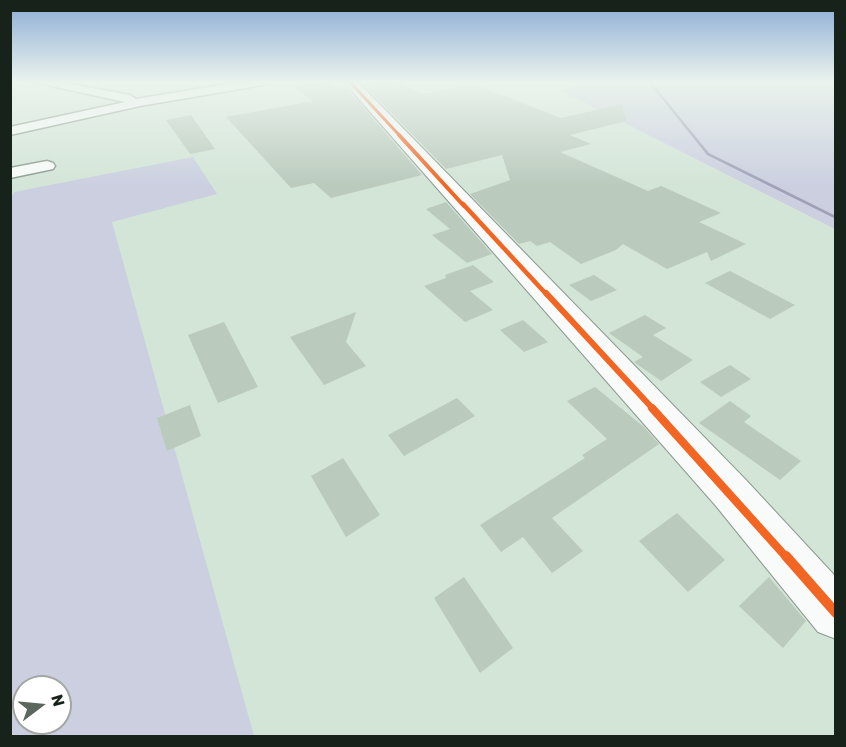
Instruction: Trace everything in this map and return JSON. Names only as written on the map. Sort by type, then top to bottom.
[{"type":"street","points":[[10,131],[78,116]]},
{"type":"street","points":[[381,116],[723,485],[836,614]]},
{"type":"street","points":[[10,172],[47,166]]},
{"type":"shaded area","points":[[610,116],[835,116],[835,229]]},
{"type":"shaded area","points":[[193,157],[217,194],[112,222],[254,736],[11,736],[11,199],[14,192]]},
{"type":"building","points":[[192,116],[215,149],[190,154],[166,120]]},
{"type":"building","points":[[371,116],[422,175],[331,198],[314,183],[291,188],[226,117]]},
{"type":"building","points":[[394,116],[556,116],[561,118],[570,116],[625,116],[626,121],[570,135],[591,144],[560,152],[648,191],[661,186],[721,213],[699,222],[746,244],[711,261],[707,252],[667,269],[623,244],[616,250],[581,264],[550,242],[537,246],[530,241],[519,244],[470,194],[510,180],[502,155],[446,169]]},
{"type":"building","points":[[446,202],[492,254],[467,263],[432,235],[450,229],[426,209]]},
{"type":"building","points":[[473,265],[494,282],[470,291],[493,310],[465,322],[424,286],[446,278],[445,275]]},
{"type":"building","points":[[730,271],[795,305],[770,319],[705,283]]},
{"type":"building","points":[[594,275],[617,290],[591,301],[569,285]]},
{"type":"building","points":[[356,312],[346,342],[366,366],[324,385],[290,337]]},
{"type":"building","points":[[645,315],[666,328],[653,335],[693,360],[661,381],[634,362],[643,357],[609,333]]},
{"type":"building","points":[[523,320],[548,342],[524,352],[500,330]]},
{"type":"building","points":[[224,322],[258,387],[218,403],[188,335]]},
{"type":"building","points":[[730,365],[751,379],[721,397],[700,382]]},
{"type":"building","points":[[595,387],[644,427],[659,444],[552,518],[583,551],[552,573],[523,537],[501,552],[480,525],[585,458],[582,455],[607,439],[567,401]]},
{"type":"building","points":[[457,398],[475,416],[404,456],[388,435]]},
{"type":"building","points":[[730,401],[751,416],[744,422],[801,461],[780,480],[699,423]]},
{"type":"building","points":[[190,405],[201,436],[167,451],[157,418]]},
{"type":"building","points":[[343,458],[380,515],[346,537],[311,476]]},
{"type":"building","points":[[677,513],[725,560],[688,592],[639,541]]},
{"type":"building","points":[[464,577],[513,648],[480,673],[434,598]]},
{"type":"building","points":[[769,577],[806,621],[783,648],[739,606]]},
{"type":"waterway","points":[[677,116],[708,154],[836,218]]},
{"type":"transit line","points":[[381,116],[731,493],[836,613]]}]
